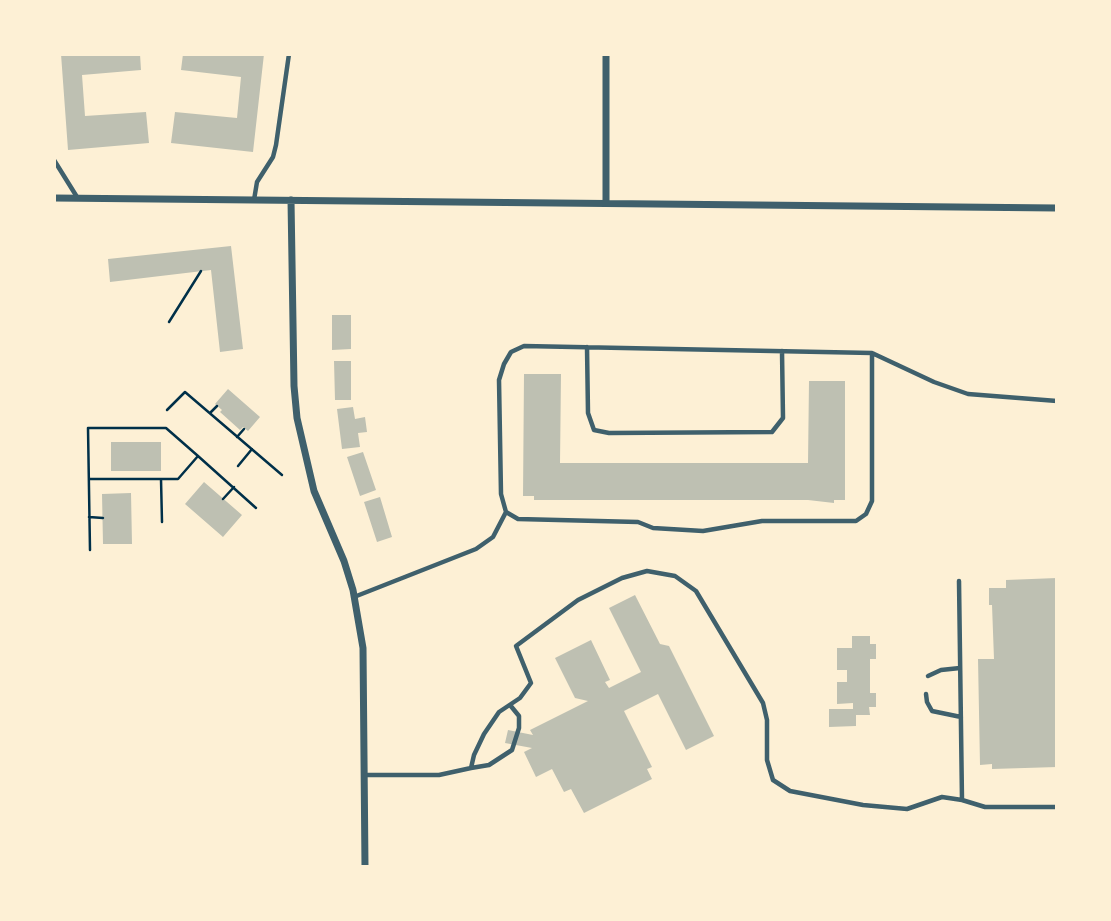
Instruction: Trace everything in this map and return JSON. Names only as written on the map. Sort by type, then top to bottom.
[{"type":"street","points":[[606,54],[606,203]]},
{"type":"street","points":[[54,198],[1057,208]]},
{"type":"street","points":[[292,200],[294,386],[298,418],[314,491],[344,561],[363,648],[365,867]]},
{"type":"lane","points":[[254,200],[257,182],[273,157],[276,145],[289,54]]},
{"type":"lane","points":[[54,160],[77,198]]},
{"type":"lane","points":[[354,597],[476,549],[493,537],[506,512],[501,494],[499,380],[504,364],[512,352],[524,346],[872,353],[934,382],[968,394],[1057,401]]},
{"type":"lane","points":[[587,347],[588,413],[594,430],[609,433],[772,432],[783,418],[782,351]]},
{"type":"lane","points":[[506,512],[519,519],[638,522],[653,528],[703,531],[762,521],[856,521],[866,514],[872,501],[872,353]]},
{"type":"lane","points":[[471,768],[484,734],[499,712],[520,698],[531,683],[516,646],[578,600],[622,578],[647,571],[675,576],[696,591],[763,703],[767,720],[767,760],[773,780],[790,791],[907,809],[942,797],[985,807],[1057,807]]},
{"type":"lane","points":[[959,581],[962,800]]},
{"type":"lane","points":[[928,677],[941,670],[960,668]]},
{"type":"lane","points":[[926,694],[932,711],[961,717]]},
{"type":"lane","points":[[366,775],[439,775],[489,765],[512,750],[519,728],[519,716],[510,705]]},
{"type":"path","points":[[169,322],[201,271]]},
{"type":"path","points":[[167,410],[186,392],[282,475]]},
{"type":"path","points":[[210,413],[217,406]]},
{"type":"path","points":[[90,550],[88,428],[166,428],[256,508]]},
{"type":"path","points":[[237,437],[244,429]]},
{"type":"path","points":[[238,466],[252,449]]},
{"type":"path","points":[[89,479],[178,479],[198,456]]},
{"type":"path","points":[[161,479],[162,522]]},
{"type":"path","points":[[223,499],[234,487]]},
{"type":"path","points":[[89,517],[103,518]]},
{"type":"building","points":[[61,54],[140,54],[141,70],[82,75],[85,116],[146,112],[149,143],[68,150]]},
{"type":"building","points":[[183,54],[264,54],[253,152],[171,143],[175,112],[237,118],[241,77],[181,70]]},
{"type":"building","points":[[231,246],[243,349],[220,352],[211,270],[110,282],[108,259]]},
{"type":"building","points":[[332,315],[351,315],[351,349],[332,350]]},
{"type":"building","points":[[334,361],[351,361],[351,400],[335,400]]},
{"type":"building","points":[[524,374],[561,374],[560,463],[808,463],[809,381],[845,381],[845,500],[834,500],[834,503],[808,500],[534,500],[534,496],[523,496]]},
{"type":"building","points":[[228,389],[260,417],[248,431],[243,427],[240,430],[215,404]]},
{"type":"building","points":[[353,407],[355,419],[365,417],[367,432],[358,433],[360,447],[342,449],[337,409]]},
{"type":"building","points":[[111,442],[161,442],[161,471],[111,471]]},
{"type":"building","points":[[363,452],[376,490],[360,496],[347,457]]},
{"type":"building","points":[[204,482],[242,515],[223,537],[185,504]]},
{"type":"building","points":[[131,493],[132,544],[103,544],[102,494]]},
{"type":"building","points":[[380,497],[392,537],[377,542],[364,502]]},
{"type":"building","points":[[1057,578],[1057,767],[992,769],[992,764],[980,765],[978,659],[994,659],[989,588],[1006,588],[1006,580]]},
{"type":"building","points":[[635,595],[660,644],[669,646],[714,736],[686,750],[658,694],[624,711],[652,767],[647,769],[652,779],[584,813],[571,789],[564,792],[552,769],[536,777],[524,752],[532,748],[505,743],[508,730],[533,735],[530,730],[588,701],[575,698],[555,658],[591,640],[610,680],[605,682],[609,688],[641,672],[609,608]]},
{"type":"building","points":[[852,636],[870,636],[870,644],[876,644],[876,659],[870,659],[870,693],[876,693],[876,707],[869,707],[870,715],[856,715],[856,726],[829,727],[829,709],[853,709],[853,703],[837,704],[837,682],[847,682],[847,670],[837,670],[837,648],[852,648]]}]
